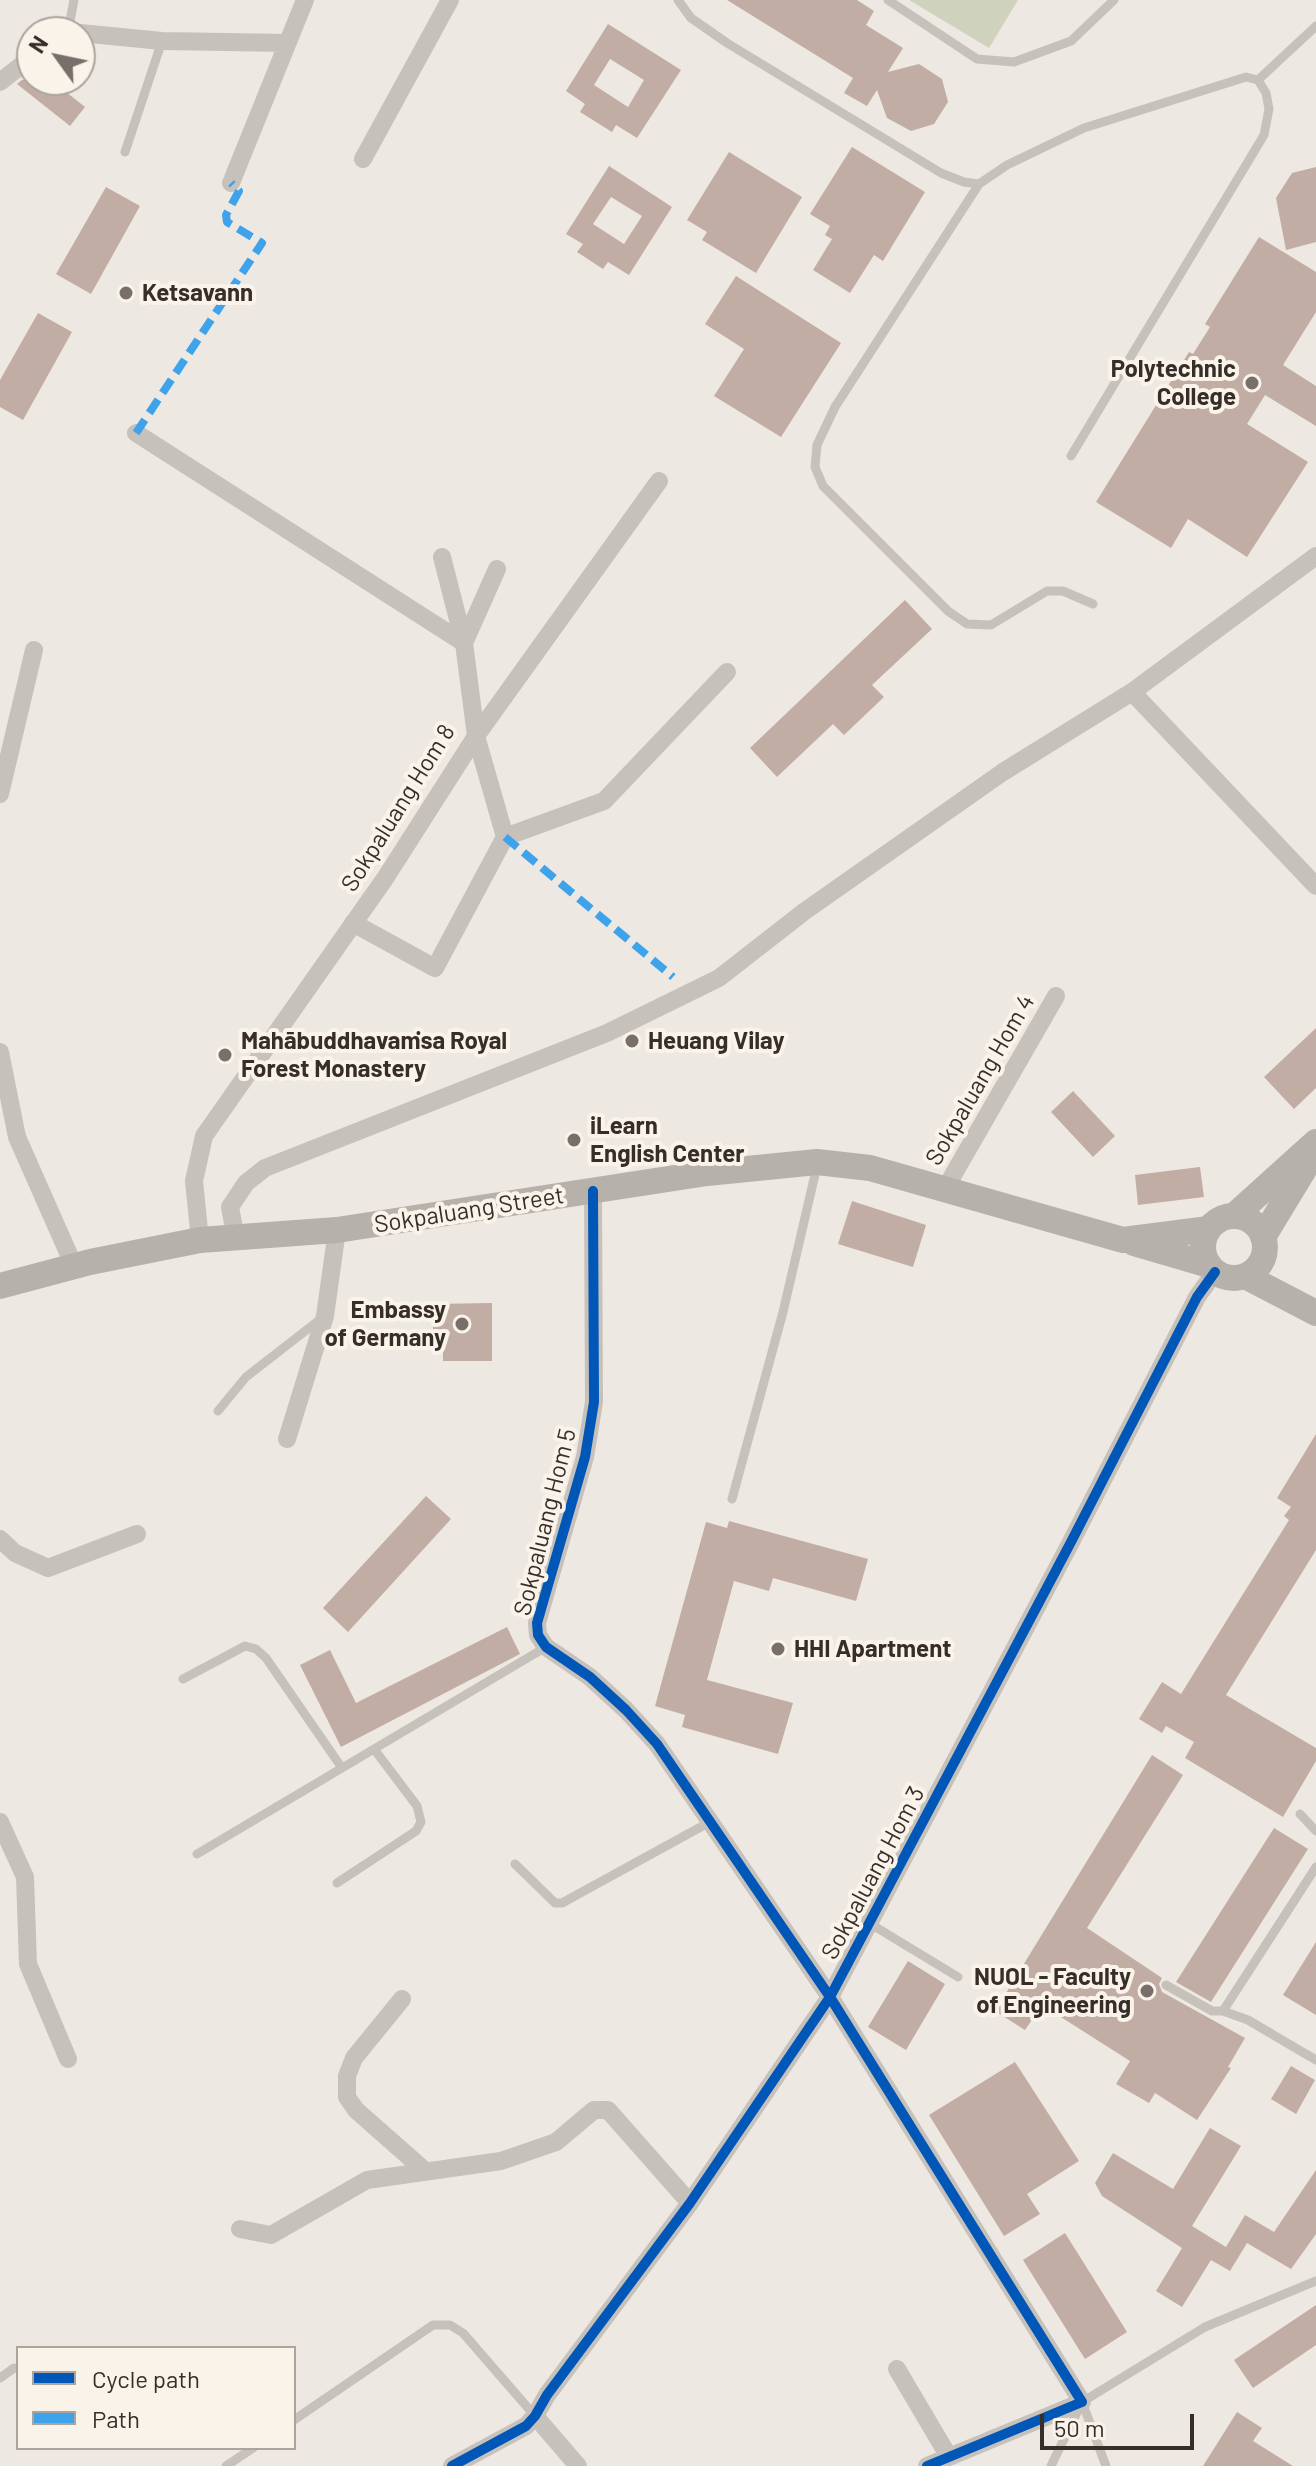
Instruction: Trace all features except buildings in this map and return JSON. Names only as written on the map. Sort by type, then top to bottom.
[{"type":"street","points":[[231,183],[305,0]]},
{"type":"street","points":[[363,159],[450,0]]},
{"type":"street","points":[[96,35],[162,41],[287,43]]},
{"type":"street","points":[[0,82],[16,70]]},
{"type":"street","points":[[136,433],[464,643],[497,569]]},
{"type":"street","points":[[505,837],[476,736],[659,481]]},
{"type":"street","points":[[236,1239],[230,1207],[246,1183],[265,1168],[607,1033],[719,978],[805,911],[1003,772],[1132,692],[1316,556]]},
{"type":"street","name":"Sokpaluang Hom 8","points":[[200,1240],[194,1181],[204,1136],[353,923],[476,736],[464,643],[442,557]]},
{"type":"street","points":[[0,794],[8,721],[34,650]]},
{"type":"street","points":[[353,923],[435,968],[505,837],[604,801],[727,672]]},
{"type":"street","points":[[1132,692],[1316,886]]},
{"type":"street","name":"Sokpaluang Hom 4","points":[[945,1189],[1056,996]]},
{"type":"street","points":[[0,1052],[17,1137],[74,1266]]},
{"type":"street","points":[[1316,1142],[1234,1216],[1216,1222],[1209,1229],[1203,1248],[1212,1268],[1224,1277],[1245,1276],[1254,1271],[1264,1246],[1316,1151]]},
{"type":"street","name":"Sokpaluang Street","points":[[0,1286],[74,1266],[200,1240],[337,1230],[762,1166],[817,1162],[870,1168],[1212,1268]]},
{"type":"street","name":"Sokpaluang Hom 5","points":[[593,1191],[594,1402],[585,1457],[537,1623],[538,1635],[546,1647],[590,1677],[657,1744],[708,1823],[830,1997],[1082,2402]]},
{"type":"street","points":[[1234,1216],[1253,1222],[1264,1246],[1315,1312]]},
{"type":"street","name":"Sokpaluang Street","points":[[1123,1240],[1209,1229]]},
{"type":"street","points":[[287,1439],[325,1316],[337,1230]]},
{"type":"street","name":"Sokpaluang Hom 3","points":[[452,2466],[526,2426],[535,2416],[547,2395],[690,2203],[830,1997],[1212,1268]]},
{"type":"street","points":[[1245,1276],[1315,1312]]},
{"type":"street","points":[[0,1539],[15,1553],[48,1568],[137,1534]]},
{"type":"street","points":[[0,1822],[25,1877],[28,1964],[68,2059]]},
{"type":"street","points":[[402,1999],[354,2058],[347,2076],[347,2097],[356,2110],[424,2170]]},
{"type":"street","points":[[240,2229],[271,2235],[367,2180],[501,2161],[556,2142],[594,2110],[608,2110],[690,2203]]},
{"type":"street","points":[[897,2369],[949,2457]]},
{"type":"street","points":[[927,2466],[1082,2402]]},
{"type":"street","points":[[535,2416],[578,2466]]},
{"type":"lane","points":[[678,0],[691,18],[727,43],[941,173],[979,184]]},
{"type":"lane","points":[[888,0],[977,59],[1014,62],[1071,41],[1114,0]]},
{"type":"lane","points":[[1258,80],[1316,26]]},
{"type":"lane","points":[[125,152],[162,41]]},
{"type":"lane","points":[[1071,456],[1264,135],[1269,109],[1266,93],[1258,80],[1246,77],[1084,128],[1007,165],[979,184],[835,407],[817,445],[815,467],[823,486],[948,611],[967,624],[991,625],[1047,591],[1063,591],[1093,604]]},
{"type":"lane","points":[[732,1499],[783,1312],[817,1162]]},
{"type":"lane","points":[[218,1411],[246,1377],[325,1316]]},
{"type":"lane","points":[[183,1679],[245,1646],[256,1649],[266,1658],[342,1768]]},
{"type":"lane","points":[[197,1854],[546,1647]]},
{"type":"lane","points":[[337,1883],[416,1831],[421,1822],[417,1806],[374,1749]]},
{"type":"lane","points":[[1300,1814],[1316,1831]]},
{"type":"lane","points":[[515,1864],[555,1903],[562,1903],[708,1823]]},
{"type":"lane","points":[[1223,2011],[1316,1867]]},
{"type":"lane","points":[[869,1923],[958,1977]]},
{"type":"lane","points":[[1166,1985],[1212,2011],[1223,2011],[1248,2020],[1316,2060]]},
{"type":"lane","points":[[1051,2466],[1082,2402],[1205,2327],[1316,2281]]},
{"type":"lane","points":[[296,2419],[433,2325],[450,2325],[463,2333],[535,2416]]},
{"type":"lane","points":[[0,2378],[14,2368]]},
{"type":"lane","points":[[1082,2402],[1106,2466]]},
{"type":"lane","points":[[226,2466],[250,2450]]},
{"type":"green space","points":[[909,0],[1018,0],[989,48]]},
{"type":"marked path","points":[[136,433],[262,243],[227,222],[226,215],[239,191],[231,183]]},
{"type":"marked path","points":[[505,837],[673,977]]},
{"type":"cycle path","points":[[593,1191],[594,1402],[585,1457],[537,1623],[538,1635],[546,1647],[590,1677],[657,1744],[830,1997],[1082,2402],[927,2466]]},
{"type":"cycle path","points":[[452,2466],[526,2426],[535,2416],[547,2395],[690,2203],[830,1997],[1197,1297],[1215,1272]]},
{"type":"place","name":"Ketsavann","points":[[126,293]]},
{"type":"place","name":"Polytechnic College","points":[[1252,383]]},
{"type":"place","name":"Heuang Vilay","points":[[632,1041]]},
{"type":"place","name":"Mahābuddhavaṁsa Royal Forest Monastery","points":[[225,1055]]},
{"type":"place","name":"iLearn English Center","points":[[574,1140]]},
{"type":"place","name":"Embassy of Germany","points":[[462,1324]]},
{"type":"place","name":"HHI Apartment","points":[[778,1649]]},
{"type":"place","name":"NUOL - Faculty of Engineering","points":[[1147,1991]]}]
